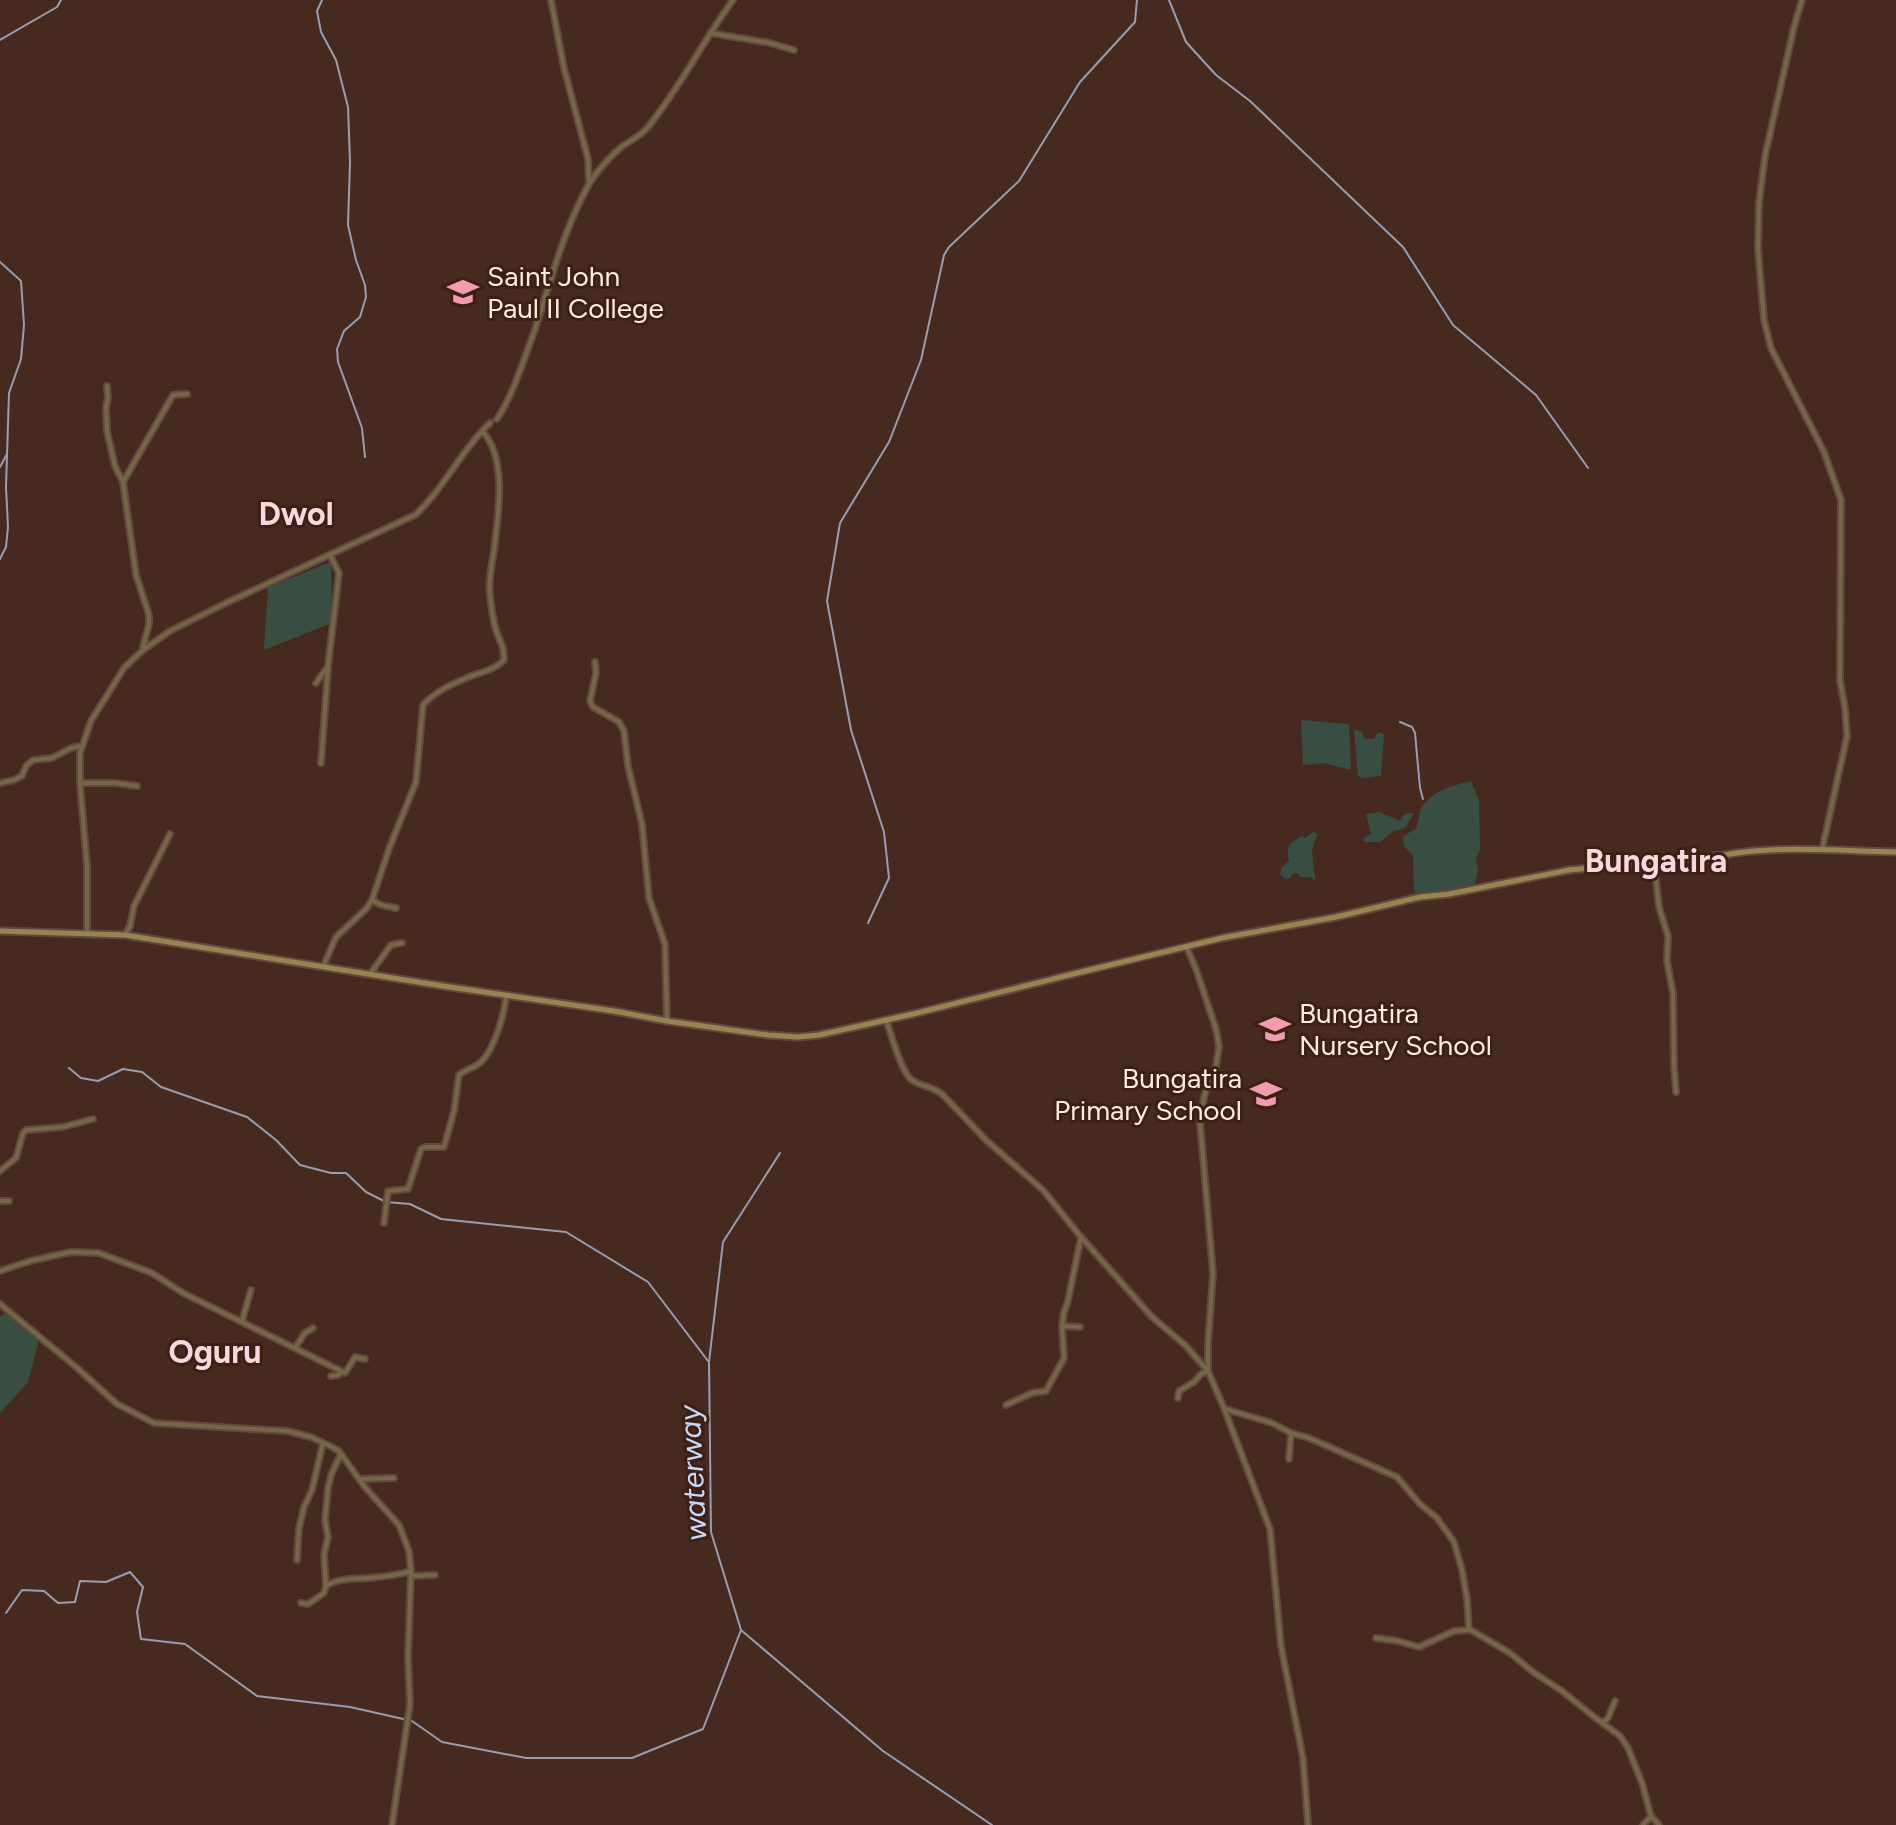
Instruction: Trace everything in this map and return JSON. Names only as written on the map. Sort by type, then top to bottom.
[{"type":"street","points":[[551,0],[564,68],[588,159],[589,184]]},
{"type":"street","points":[[497,419],[514,388],[563,242],[589,184],[623,146],[636,140],[647,129],[733,0]]},
{"type":"street","points":[[1802,0],[1765,156],[1759,202],[1758,249],[1764,320],[1771,348],[1824,452],[1841,500],[1840,681],[1847,736],[1822,850]]},
{"type":"street","points":[[710,33],[794,50]]},
{"type":"street","points":[[107,386],[107,431],[115,466],[123,482],[136,575],[149,615],[143,650]]},
{"type":"street","points":[[123,482],[173,395],[187,394]]},
{"type":"street","points":[[87,933],[87,866],[79,757],[91,721],[124,668],[157,638],[193,619],[415,515],[490,423]]},
{"type":"street","points":[[323,967],[336,937],[372,900],[416,782],[423,705],[439,691],[499,666],[504,660],[504,646],[497,635],[489,593],[500,494],[499,474],[493,448],[482,431]]},
{"type":"street","points":[[321,763],[339,573],[330,555]]},
{"type":"street","points":[[595,662],[590,701],[593,707],[619,722],[624,731],[628,766],[642,824],[649,898],[665,944],[667,1021]]},
{"type":"street","points":[[316,683],[328,666]]},
{"type":"street","points":[[0,783],[22,776],[33,760],[52,758],[81,746]]},
{"type":"street","points":[[80,783],[137,786]]},
{"type":"street","points":[[125,935],[134,906],[170,834]]},
{"type":"street","points":[[0,931],[125,935],[667,1021],[798,1037],[886,1020],[1222,938],[1569,870],[1744,852],[1896,852]]},
{"type":"street","points":[[1654,862],[1659,907],[1668,936],[1676,1092]]},
{"type":"street","points":[[372,900],[396,908]]},
{"type":"street","points":[[370,974],[391,945],[402,943]]},
{"type":"street","points":[[1187,948],[1216,1029],[1219,1047],[1214,1079],[1207,1088],[1200,1122],[1213,1273],[1208,1371]]},
{"type":"street","points":[[384,1223],[388,1191],[408,1189],[421,1149],[444,1147],[459,1075],[479,1065],[489,1054],[506,995]]},
{"type":"street","points":[[886,1020],[909,1079],[942,1094],[986,1140],[1043,1190],[1152,1317],[1185,1345],[1208,1371],[1270,1529],[1281,1646],[1303,1758],[1308,1825]]},
{"type":"street","points":[[0,1171],[16,1158],[26,1130],[63,1127],[93,1119]]},
{"type":"street","points":[[0,1201],[9,1201]]},
{"type":"street","points":[[1006,1405],[1032,1393],[1046,1391],[1064,1358],[1062,1326],[1081,1237]]},
{"type":"street","points":[[0,1271],[71,1252],[99,1253],[152,1273],[183,1293],[341,1372]]},
{"type":"street","points":[[242,1321],[251,1290]]},
{"type":"street","points":[[0,1304],[117,1404],[154,1423],[287,1431],[304,1434],[323,1443],[341,1454],[364,1486],[399,1525],[409,1551],[411,1574],[410,1704],[392,1825]]},
{"type":"street","points":[[1062,1326],[1080,1327]]},
{"type":"street","points":[[295,1348],[305,1333],[313,1328]]},
{"type":"street","points":[[331,1376],[345,1373],[355,1357],[365,1359]]},
{"type":"street","points":[[1178,1398],[1179,1391],[1208,1371]]},
{"type":"street","points":[[1224,1408],[1272,1423],[1397,1477],[1437,1518],[1454,1542],[1462,1570],[1469,1629]]},
{"type":"street","points":[[1289,1459],[1291,1433]]},
{"type":"street","points":[[297,1560],[299,1528],[323,1443]]},
{"type":"street","points":[[301,1603],[312,1602],[324,1593],[326,1586],[324,1555],[328,1537],[325,1520],[328,1488],[341,1454]]},
{"type":"street","points":[[361,1479],[394,1478]]},
{"type":"street","points":[[326,1586],[357,1578],[435,1575]]},
{"type":"street","points":[[1376,1638],[1419,1647],[1457,1630],[1469,1629],[1510,1653],[1620,1736],[1642,1783],[1651,1816],[1659,1825]]},
{"type":"street","points":[[1602,1723],[1608,1718],[1615,1701]]},
{"type":"street","points":[[1643,1825],[1651,1816]]},
{"type":"green space","points":[[331,562],[332,623],[264,650],[268,587]]},
{"type":"green space","points":[[1301,720],[1349,724],[1351,770],[1324,763],[1303,765]]},
{"type":"green space","points":[[1354,730],[1361,731],[1365,739],[1374,739],[1378,732],[1384,734],[1381,776],[1358,776]]},
{"type":"green space","points":[[1471,781],[1479,800],[1480,849],[1476,860],[1478,870],[1475,884],[1417,895],[1414,890],[1413,855],[1404,846],[1403,836],[1416,829],[1421,809],[1430,798],[1450,787]]},
{"type":"green space","points":[[1379,812],[1400,821],[1404,814],[1414,813],[1405,828],[1392,832],[1380,842],[1365,842],[1364,838],[1371,834],[1366,814]]},
{"type":"green space","points":[[1313,832],[1318,834],[1312,849],[1315,880],[1300,877],[1297,873],[1285,879],[1280,874],[1289,861],[1289,846]]},
{"type":"green space","points":[[6,1312],[37,1338],[38,1344],[28,1382],[0,1413],[0,1317]]},
{"type":"waterway","points":[[0,40],[57,7],[61,0]]},
{"type":"waterway","points":[[322,0],[317,11],[321,32],[336,60],[348,107],[348,225],[366,297],[360,317],[344,331],[337,349],[338,362],[362,428],[365,457]]},
{"type":"waterway","points":[[868,923],[889,878],[884,832],[851,730],[827,601],[840,523],[889,442],[921,360],[944,255],[1019,181],[1080,82],[1135,22],[1137,0]]},
{"type":"waterway","points":[[1169,0],[1186,42],[1216,75],[1250,101],[1403,247],[1453,325],[1536,395],[1588,468]]},
{"type":"waterway","points":[[0,262],[21,281],[24,325],[21,359],[9,393],[8,527],[6,547],[0,559]]},
{"type":"waterway","points":[[0,467],[7,454]]},
{"type":"waterway","points":[[1400,722],[1412,727],[1415,733],[1423,799]]},
{"type":"waterway","points":[[69,1068],[81,1078],[98,1081],[123,1069],[142,1072],[161,1087],[247,1117],[276,1140],[300,1165],[331,1173],[346,1173],[366,1192],[386,1202],[410,1204],[441,1219],[566,1232],[648,1282],[708,1361]]},
{"type":"waterway","name":"waterway","points":[[780,1153],[723,1242],[709,1362],[711,1532],[741,1630],[883,1751],[992,1825]]},
{"type":"waterway","points":[[6,1613],[22,1590],[44,1591],[58,1603],[75,1602],[80,1581],[106,1582],[130,1572],[143,1587],[137,1612],[141,1639],[185,1644],[257,1696],[350,1707],[412,1721],[442,1742],[526,1758],[632,1758],[703,1729],[741,1630]]},
{"type":"place","name":"Saint John Paul II College","points":[[463,292]]},
{"type":"place","name":"Bungatira Nursery School","points":[[1275,1029]]},
{"type":"place","name":"Bungatira Primary School","points":[[1266,1094]]},
{"type":"district","name":"Dwol","points":[[296,514]]},
{"type":"district","name":"Bungatira","points":[[1656,861]]},
{"type":"district","name":"Oguru","points":[[215,1352]]}]
